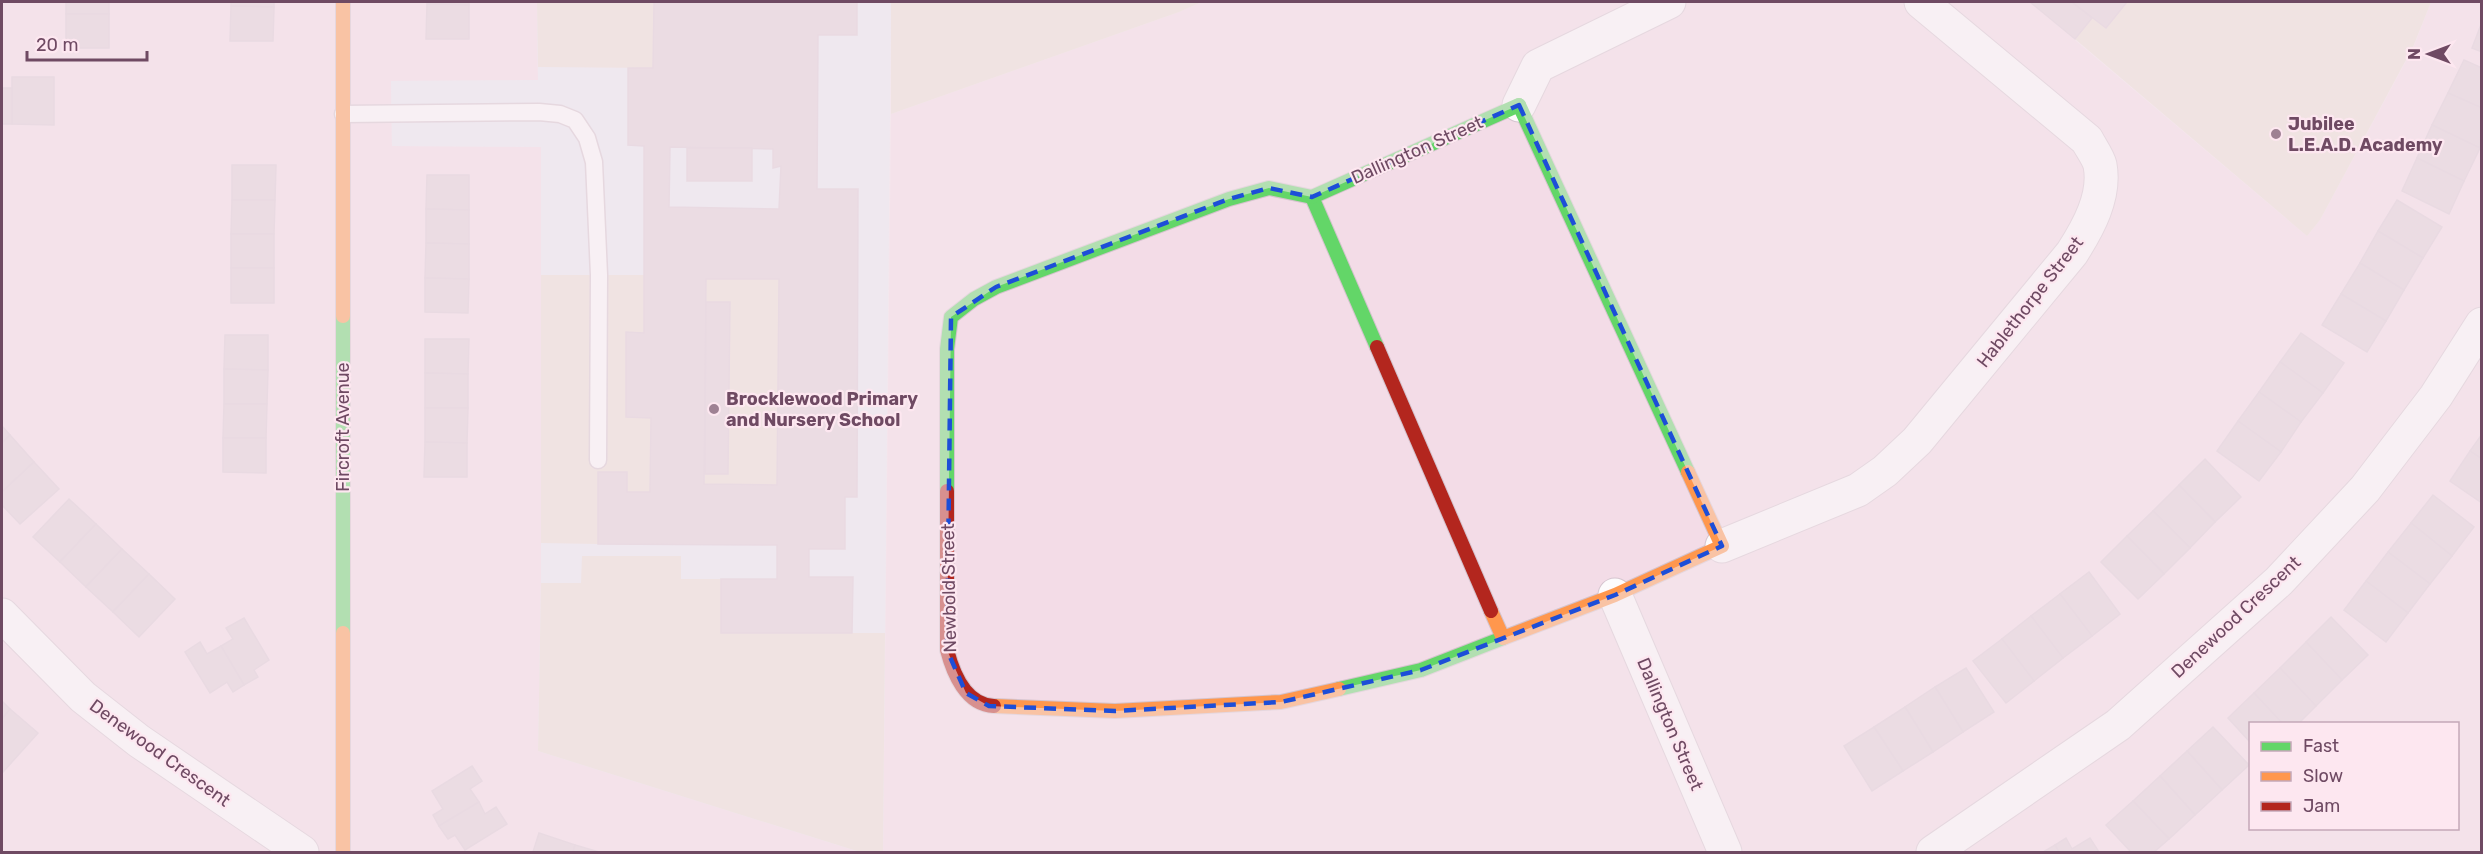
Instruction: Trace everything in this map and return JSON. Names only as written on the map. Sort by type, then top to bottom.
[{"type":"street","name":"Fircroft Avenue","points":[[343,2],[343,852]]},
{"type":"street","points":[[1312,198],[1503,638],[1615,595],[1722,546],[1519,105],[1538,66],[1669,2]]},
{"type":"street","name":"Hablethorpe Street","points":[[1722,546],[1858,490],[1885,471],[1917,441],[2072,253],[2088,228],[2099,198],[2100,165],[2087,140],[1922,2]]},
{"type":"street","name":"Dallington Street","points":[[1312,198],[1519,105]]},
{"type":"street","name":"Newbold Street","points":[[1312,198],[1269,188],[1229,199],[996,287],[974,299],[951,317],[947,349],[947,650],[952,668],[966,693],[989,706],[1114,711],[1281,702],[1421,670],[1503,638]]},
{"type":"street","name":"Denewood Crescent","points":[[1933,852],[2118,725],[2279,581],[2365,489],[2436,396],[2481,324]]},
{"type":"street","name":"Dallington Street","points":[[1615,595],[1725,852]]},
{"type":"street","name":"Denewood Crescent","points":[[2,615],[83,697],[139,741],[302,852]]},
{"type":"lane","points":[[343,114],[539,112],[560,114],[576,120],[587,138],[594,162],[596,191],[599,274],[598,460]]},
{"type":"highlighted area","points":[[1519,105],[1722,546],[1615,595],[1421,670],[1281,702],[1115,711],[989,706],[966,693],[947,650],[951,317],[996,287],[1229,199],[1269,188],[1312,197]]},
{"type":"shaded area","points":[[2,2],[537,2],[538,80],[391,81],[392,146],[541,147],[541,583],[538,751],[860,852],[2,852]]},
{"type":"shaded area","name":"Brocklewood Primary and Nursery School","points":[[537,2],[891,2],[883,852],[860,852],[538,751],[541,583],[541,147],[392,146],[391,81],[538,80]]},
{"type":"shaded area","points":[[537,2],[654,2],[653,68],[538,67]]},
{"type":"shaded area","points":[[891,2],[1202,2],[891,114]]},
{"type":"shaded area","points":[[1202,2],[2030,2],[2307,236],[2320,220],[2413,48],[2431,2],[2481,2],[2481,852],[883,852],[891,114]]},
{"type":"shaded area","name":"Jubilee L.E.A.D. Academy","points":[[2127,2],[2431,2],[2413,47],[2320,220],[2307,236],[2075,39],[2092,18],[2106,28]]},
{"type":"shaded area","points":[[541,275],[644,275],[644,333],[627,332],[626,417],[651,418],[650,492],[627,492],[598,472],[598,544],[541,543]]},
{"type":"shaded area","points":[[706,279],[779,279],[777,485],[704,484],[705,474],[728,474],[730,303],[706,302]]},
{"type":"shaded area","points":[[582,556],[681,556],[681,579],[721,579],[721,633],[885,633],[883,852],[860,852],[538,751],[541,583],[581,583]]},
{"type":"building","points":[[66,2],[109,2],[109,14],[66,14]]},
{"type":"building","points":[[231,2],[274,2],[274,7],[231,6]]},
{"type":"building","points":[[427,2],[469,2],[469,5],[427,4]]},
{"type":"building","points":[[654,2],[857,2],[857,35],[818,35],[817,189],[858,189],[857,497],[845,497],[845,549],[809,549],[809,577],[853,577],[852,633],[721,633],[721,579],[777,579],[777,545],[598,544],[598,472],[627,472],[627,492],[650,492],[651,418],[626,417],[626,332],[644,333],[644,146],[628,145],[628,68],[653,68]],"holes":[[[670,147],[773,149],[773,168],[781,166],[779,209],[669,207]],[[706,279],[779,279],[777,485],[704,484]]]},
{"type":"building","points":[[2030,2],[2072,2],[2092,18],[2075,39]]},
{"type":"building","points":[[2072,2],[2127,2],[2106,28]]},
{"type":"building","points":[[427,4],[469,5],[469,39],[426,39]]},
{"type":"building","points":[[231,6],[274,7],[273,41],[230,41]]},
{"type":"building","points":[[66,14],[109,14],[109,48],[66,48]]},
{"type":"building","points":[[2482,22],[2482,52],[2472,48]]},
{"type":"building","points":[[2464,60],[2482,68],[2482,108],[2448,93]]},
{"type":"building","points":[[12,77],[54,77],[54,125],[12,124]]},
{"type":"building","points":[[2,88],[12,88],[12,124],[2,124]]},
{"type":"building","points":[[2448,93],[2482,108],[2480,148],[2432,125]]},
{"type":"building","points":[[2432,125],[2480,148],[2464,181],[2417,158]]},
{"type":"building","points":[[687,148],[752,148],[752,181],[687,181]]},
{"type":"building","points":[[2417,158],[2464,181],[2449,214],[2402,191]]},
{"type":"building","points":[[232,165],[276,165],[275,200],[232,200]]},
{"type":"building","points":[[427,175],[469,175],[469,210],[426,209]]},
{"type":"building","points":[[232,200],[275,200],[274,234],[231,234]]},
{"type":"building","points":[[2397,200],[2442,227],[2423,258],[2378,231]]},
{"type":"building","points":[[426,209],[469,210],[469,244],[426,243]]},
{"type":"building","points":[[2378,231],[2423,258],[2404,290],[2360,263]]},
{"type":"building","points":[[231,234],[274,234],[274,268],[231,268]]},
{"type":"building","points":[[426,243],[469,244],[469,279],[425,278]]},
{"type":"building","points":[[2360,263],[2404,290],[2386,321],[2341,294]]},
{"type":"building","points":[[231,268],[274,268],[274,303],[231,303]]},
{"type":"building","points":[[425,278],[469,279],[468,313],[425,312]]},
{"type":"building","points":[[2341,294],[2386,321],[2367,352],[2322,325]]},
{"type":"building","points":[[706,302],[730,302],[728,474],[705,474]]},
{"type":"building","points":[[2301,333],[2344,363],[2323,393],[2280,362]]},
{"type":"building","points":[[225,335],[268,335],[268,370],[224,369]]},
{"type":"building","points":[[425,339],[469,339],[468,374],[425,373]]},
{"type":"building","points":[[2280,362],[2323,393],[2301,422],[2259,392]]},
{"type":"building","points":[[224,369],[268,370],[267,404],[224,404]]},
{"type":"building","points":[[425,373],[468,374],[468,408],[425,408]]},
{"type":"building","points":[[2259,392],[2301,422],[2281,452],[2238,421]]},
{"type":"building","points":[[224,404],[267,404],[266,438],[223,438]]},
{"type":"building","points":[[425,408],[468,408],[467,443],[425,442]]},
{"type":"building","points":[[2238,421],[2281,452],[2259,481],[2217,451]]},
{"type":"building","points":[[2,426],[10,435],[2,443]]},
{"type":"building","points":[[2482,434],[2482,459],[2470,451]]},
{"type":"building","points":[[10,435],[34,462],[2,492],[2,443]]},
{"type":"building","points":[[223,438],[266,438],[266,473],[223,472]]},
{"type":"building","points":[[425,442],[467,443],[467,477],[424,477]]},
{"type":"building","points":[[2470,451],[2482,459],[2482,503],[2450,481]]},
{"type":"building","points":[[2205,459],[2241,497],[2215,522],[2179,485]]},
{"type":"building","points":[[34,462],[59,489],[20,524],[2,505],[2,492]]},
{"type":"building","points":[[2179,485],[2215,522],[2190,548],[2153,511]]},
{"type":"building","points":[[2433,495],[2474,527],[2452,556],[2411,523]]},
{"type":"building","points":[[69,499],[96,524],[60,562],[33,537]]},
{"type":"building","points":[[2153,511],[2190,548],[2164,574],[2127,536]]},
{"type":"building","points":[[2411,523],[2452,556],[2430,584],[2388,552]]},
{"type":"building","points":[[96,524],[122,549],[86,587],[60,562]]},
{"type":"building","points":[[2127,536],[2164,574],[2138,599],[2101,562]]},
{"type":"building","points":[[122,549],[149,574],[113,612],[86,587]]},
{"type":"building","points":[[2388,552],[2430,584],[2408,613],[2366,581]]},
{"type":"building","points":[[2089,572],[2120,614],[2092,636],[2060,594]]},
{"type":"building","points":[[149,574],[175,599],[139,637],[113,612]]},
{"type":"building","points":[[2366,581],[2408,613],[2386,642],[2344,610]]},
{"type":"building","points":[[2060,594],[2092,636],[2063,658],[2031,616]]},
{"type":"building","points":[[2031,616],[2063,658],[2034,681],[2002,639]]},
{"type":"building","points":[[2331,617],[2368,655],[2342,680],[2306,642]]},
{"type":"building","points":[[244,618],[269,660],[254,670],[258,677],[244,685],[221,646],[233,639],[226,628]]},
{"type":"building","points":[[2002,639],[2034,681],[2006,703],[1973,661]]},
{"type":"building","points":[[200,642],[207,654],[221,646],[244,685],[233,692],[227,682],[210,693],[185,652]]},
{"type":"building","points":[[2306,642],[2342,680],[2316,706],[2280,668]]},
{"type":"building","points":[[1966,668],[1994,712],[1963,732],[1935,687]]},
{"type":"building","points":[[2280,668],[2316,706],[2300,722],[2281,722],[2254,693]]},
{"type":"building","points":[[1935,687],[1963,732],[1933,752],[1905,707]]},
{"type":"building","points":[[2254,693],[2281,722],[2249,722],[2249,741],[2228,718]]},
{"type":"building","points":[[2,701],[10,709],[2,719]]},
{"type":"building","points":[[1905,707],[1933,752],[1903,771],[1874,727]]},
{"type":"building","points":[[10,709],[38,733],[3,772],[2,719]]},
{"type":"building","points":[[1874,727],[1903,771],[1872,791],[1844,746]]},
{"type":"building","points":[[2213,727],[2249,765],[2222,790],[2187,751]]},
{"type":"building","points":[[2187,751],[2222,790],[2195,815],[2160,776]]},
{"type":"building","points":[[472,766],[482,781],[470,789],[479,802],[439,826],[433,815],[443,809],[432,791]]},
{"type":"building","points":[[2160,776],[2195,815],[2169,839],[2133,801]]},
{"type":"building","points":[[2133,801],[2169,839],[2154,852],[2131,852],[2106,825]]},
{"type":"building","points":[[479,802],[485,814],[496,807],[507,824],[465,850],[455,835],[448,839],[439,826]]},
{"type":"building","points":[[539,833],[575,845],[573,852],[533,852]]},
{"type":"building","points":[[2066,838],[2072,849],[2090,838],[2099,852],[2059,852],[2055,845]]},
{"type":"building","points":[[575,845],[599,852],[573,852]]},
{"type":"building","points":[[2055,845],[2059,852],[2043,852]]},
{"type":"traffic: fast","points":[[1519,105],[1688,472]]},
{"type":"traffic: fast","points":[[1377,347],[1312,197],[1519,105]]},
{"type":"traffic: fast","points":[[947,491],[947,349],[951,317],[974,299],[996,287],[1229,199],[1269,188],[1312,197]]},
{"type":"traffic: fast","points":[[343,316],[343,633]]},
{"type":"traffic: fast","points":[[1339,689],[1421,670],[1503,638]]},
{"type":"traffic: slow","points":[[343,2],[343,316]]},
{"type":"traffic: slow","points":[[1491,611],[1503,638],[1615,595],[1722,546],[1688,472]]},
{"type":"traffic: slow","points":[[343,633],[343,852]]},
{"type":"traffic: slow","points":[[994,706],[1115,711],[1281,702],[1339,689]]},
{"type":"traffic: jam","points":[[1377,347],[1491,611]]},
{"type":"traffic: jam","points":[[947,491],[947,650],[957,678],[968,694],[984,704],[994,706]]},
{"type":"place","name":"Jubilee L.E.A.D. Academy","points":[[2276,134]]},
{"type":"place","name":"Brocklewood Primary and Nursery School","points":[[714,409]]}]
